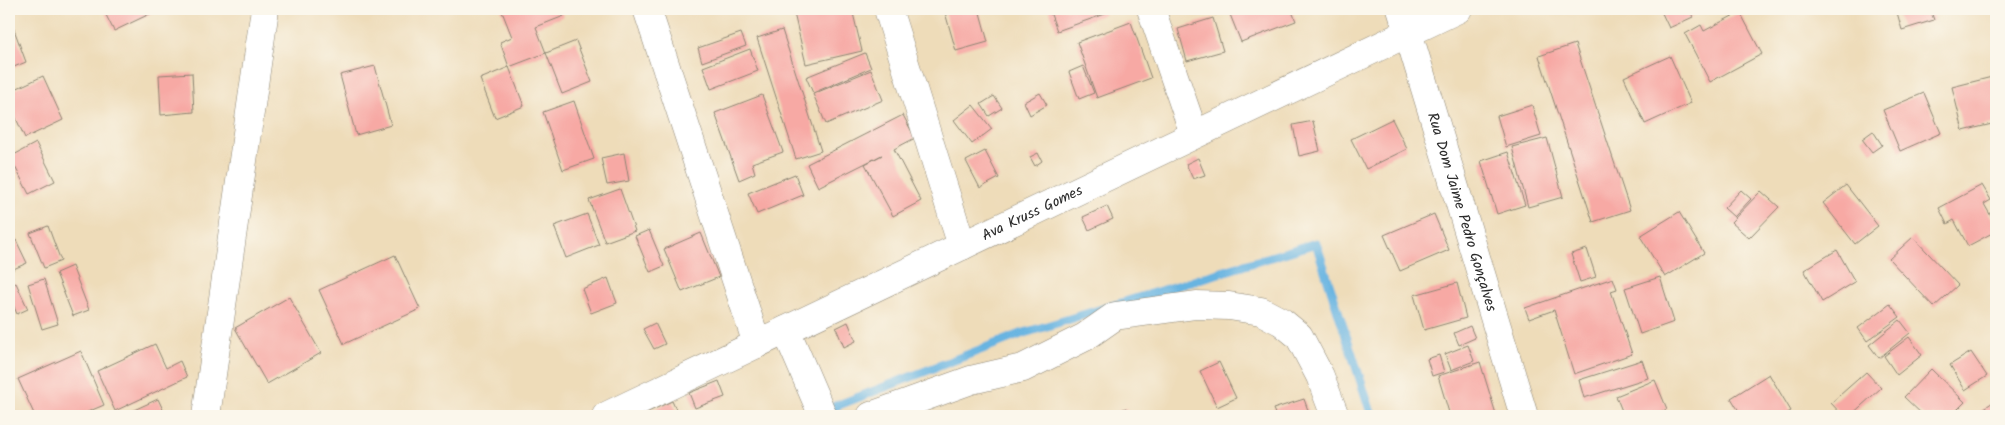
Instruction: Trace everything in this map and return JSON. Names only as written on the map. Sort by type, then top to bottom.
[{"type":"street","points":[[206,416],[265,9]]},
{"type":"street","points":[[647,9],[757,344]]},
{"type":"street","points":[[888,9],[962,246]]},
{"type":"street","points":[[1150,9],[1194,134]]},
{"type":"street","name":"Ava Kruss Gomes","points":[[606,416],[1194,134],[1404,20],[1458,9]]},
{"type":"street","name":"Rua Dom Jaime Pedro Gonçalves","points":[[1404,20],[1524,416]]},
{"type":"street","points":[[871,416],[971,380],[1023,368],[1085,337],[1115,316],[1196,305],[1229,306],[1261,311],[1282,322],[1299,336],[1320,376],[1335,416]]},
{"type":"street","points":[[786,330],[819,407]]},
{"type":"building","points":[[103,9],[160,9],[114,31]]},
{"type":"building","points":[[501,9],[561,9],[564,16],[536,27],[546,53],[509,67],[500,42],[512,37]]},
{"type":"building","points":[[769,9],[778,9],[778,11],[769,13]]},
{"type":"building","points":[[793,9],[852,9],[862,51],[806,64]]},
{"type":"building","points":[[944,9],[979,9],[988,42],[956,51]]},
{"type":"building","points":[[1049,9],[1103,9],[1105,14],[1057,31]]},
{"type":"building","points":[[1213,9],[1231,9],[1215,15]]},
{"type":"building","points":[[1238,9],[1291,9],[1296,21],[1241,42],[1229,12]]},
{"type":"building","points":[[1660,9],[1689,9],[1693,17],[1669,28]]},
{"type":"building","points":[[1896,9],[1930,9],[1934,20],[1902,30]]},
{"type":"building","points":[[1740,12],[1762,54],[1710,82],[1685,34],[1701,25],[1704,31]]},
{"type":"building","points":[[9,16],[26,62],[9,69]]},
{"type":"building","points":[[1213,18],[1223,51],[1187,61],[1178,29]]},
{"type":"building","points":[[1131,22],[1151,78],[1097,98],[1077,42]]},
{"type":"building","points":[[782,30],[821,151],[796,159],[757,38]]},
{"type":"building","points":[[741,33],[746,46],[702,62],[698,48]]},
{"type":"building","points":[[576,41],[592,82],[562,94],[546,53]]},
{"type":"building","points":[[1575,44],[1630,210],[1593,222],[1539,56]]},
{"type":"building","points":[[750,49],[758,71],[711,89],[703,67]]},
{"type":"building","points":[[865,53],[871,68],[813,93],[806,77]]},
{"type":"building","points":[[1670,56],[1691,103],[1645,124],[1624,77]]},
{"type":"building","points":[[375,66],[391,125],[356,135],[340,75]]},
{"type":"building","points":[[1083,66],[1094,93],[1079,99],[1069,72]]},
{"type":"building","points":[[509,67],[524,106],[495,118],[480,79]]},
{"type":"building","points":[[871,70],[883,100],[826,124],[813,94]]},
{"type":"building","points":[[192,73],[194,112],[161,115],[159,75]]},
{"type":"building","points":[[43,76],[63,120],[25,138],[9,103],[9,92]]},
{"type":"building","points":[[1996,76],[1996,123],[1963,131],[1952,87]]},
{"type":"building","points":[[1040,93],[1047,105],[1030,115],[1024,102]]},
{"type":"building","points":[[1924,93],[1941,133],[1900,151],[1883,110]]},
{"type":"building","points":[[762,95],[783,152],[752,163],[755,173],[739,180],[715,113]]},
{"type":"building","points":[[994,96],[1002,108],[989,116],[981,104]]},
{"type":"building","points":[[574,101],[594,159],[563,170],[543,112]]},
{"type":"building","points":[[973,105],[992,129],[972,144],[954,120]]},
{"type":"building","points":[[1532,105],[1541,136],[1506,147],[1497,116]]},
{"type":"building","points":[[903,115],[915,138],[894,149],[921,201],[893,216],[865,164],[882,155],[818,187],[807,164]]},
{"type":"building","points":[[1392,119],[1407,149],[1366,169],[1351,139]]},
{"type":"building","points":[[1313,121],[1320,151],[1299,156],[1293,125]]},
{"type":"building","points":[[1873,131],[1882,145],[1872,152],[1862,139]]},
{"type":"building","points":[[1547,138],[1563,197],[1528,207],[1512,147]]},
{"type":"building","points":[[36,143],[55,181],[29,194],[10,157]]},
{"type":"building","points":[[985,151],[999,178],[980,188],[966,161]]},
{"type":"building","points":[[1508,152],[1525,205],[1497,214],[1481,161]]},
{"type":"building","points":[[624,153],[629,181],[607,185],[601,158]]},
{"type":"building","points":[[1038,153],[1042,161],[1035,166],[1030,157]]},
{"type":"building","points":[[1198,158],[1205,175],[1193,179],[1186,164]]},
{"type":"building","points":[[795,174],[803,195],[757,214],[748,193]]},
{"type":"building","points":[[1846,185],[1878,226],[1855,244],[1823,203]]},
{"type":"building","points":[[1982,185],[1991,200],[1984,204],[1996,225],[1996,231],[1968,246],[1954,220],[1947,224],[1939,208]]},
{"type":"building","points":[[620,189],[635,231],[605,242],[589,200]]},
{"type":"building","points":[[1741,190],[1751,199],[1734,217],[1724,208]]},
{"type":"building","points":[[1761,191],[1779,207],[1749,238],[1731,222]]},
{"type":"building","points":[[1107,206],[1113,219],[1089,230],[1083,217]]},
{"type":"building","points":[[1679,212],[1704,253],[1665,277],[1640,236]]},
{"type":"building","points":[[587,214],[599,245],[566,258],[554,226]]},
{"type":"building","points":[[1434,214],[1449,250],[1400,271],[1384,235]]},
{"type":"building","points":[[48,226],[61,261],[44,268],[30,233]]},
{"type":"building","points":[[649,230],[664,266],[650,272],[635,236]]},
{"type":"building","points":[[701,233],[719,277],[682,292],[664,249]]},
{"type":"building","points":[[1913,237],[1958,285],[1934,307],[1889,259]]},
{"type":"building","points":[[16,240],[27,263],[9,271],[9,244]]},
{"type":"building","points":[[1587,249],[1596,277],[1580,282],[1571,254]]},
{"type":"building","points":[[1837,250],[1855,282],[1822,302],[1804,270]]},
{"type":"building","points":[[395,255],[420,309],[344,344],[319,290]]},
{"type":"building","points":[[72,266],[89,310],[73,316],[56,273]]},
{"type":"building","points":[[1660,277],[1674,322],[1640,334],[1625,288]]},
{"type":"building","points":[[608,278],[617,303],[591,313],[582,289]]},
{"type":"building","points":[[1613,278],[1617,289],[1611,291],[1632,354],[1574,374],[1554,310],[1529,319],[1525,308]]},
{"type":"building","points":[[44,279],[58,324],[42,329],[28,284]]},
{"type":"building","points":[[16,283],[28,309],[17,314],[9,295],[9,286]]},
{"type":"building","points":[[1457,283],[1466,318],[1424,330],[1414,295]]},
{"type":"building","points":[[289,297],[321,353],[267,384],[235,328]]},
{"type":"building","points":[[1890,304],[1900,317],[1867,341],[1858,328]]},
{"type":"building","points":[[1900,320],[1910,333],[1879,358],[1869,345]]},
{"type":"building","points":[[848,322],[856,341],[844,347],[836,328]]},
{"type":"building","points":[[655,323],[665,344],[654,349],[643,329]]},
{"type":"building","points":[[1470,326],[1475,338],[1459,345],[1454,333]]},
{"type":"building","points":[[1909,337],[1922,355],[1897,375],[1884,356]]},
{"type":"building","points":[[155,344],[166,368],[180,361],[187,377],[115,411],[97,371]]},
{"type":"building","points":[[1468,345],[1474,361],[1451,370],[1445,354]]},
{"type":"building","points":[[81,351],[104,405],[78,416],[35,416],[18,379]]},
{"type":"building","points":[[1971,352],[1987,376],[1965,390],[1950,365]]},
{"type":"building","points":[[1439,355],[1444,372],[1432,376],[1427,359]]},
{"type":"building","points":[[1642,360],[1648,378],[1584,398],[1579,380]]},
{"type":"building","points":[[1219,362],[1236,398],[1217,407],[1200,371]]},
{"type":"building","points":[[1480,362],[1496,414],[1489,416],[1450,416],[1438,376]]},
{"type":"building","points":[[1931,369],[1965,402],[1951,416],[1924,416],[1904,397]]},
{"type":"building","points":[[1866,372],[1881,388],[1850,416],[1843,416],[1831,403]]},
{"type":"building","points":[[1769,374],[1791,411],[1782,416],[1742,416],[1731,398]]},
{"type":"building","points":[[1655,380],[1667,409],[1650,416],[1624,416],[1616,396]]},
{"type":"building","points":[[719,381],[725,397],[695,408],[689,393]]},
{"type":"building","points":[[158,399],[166,416],[121,416]]},
{"type":"building","points":[[1304,399],[1310,416],[1276,416],[1273,409]]},
{"type":"building","points":[[672,401],[679,416],[639,416]]},
{"type":"building","points":[[1993,402],[1996,406],[1996,416],[1973,416]]},
{"type":"building","points":[[1126,408],[1129,416],[1107,416]]},
{"type":"waterway","points":[[823,411],[1021,334],[1316,243],[1372,416]]}]
